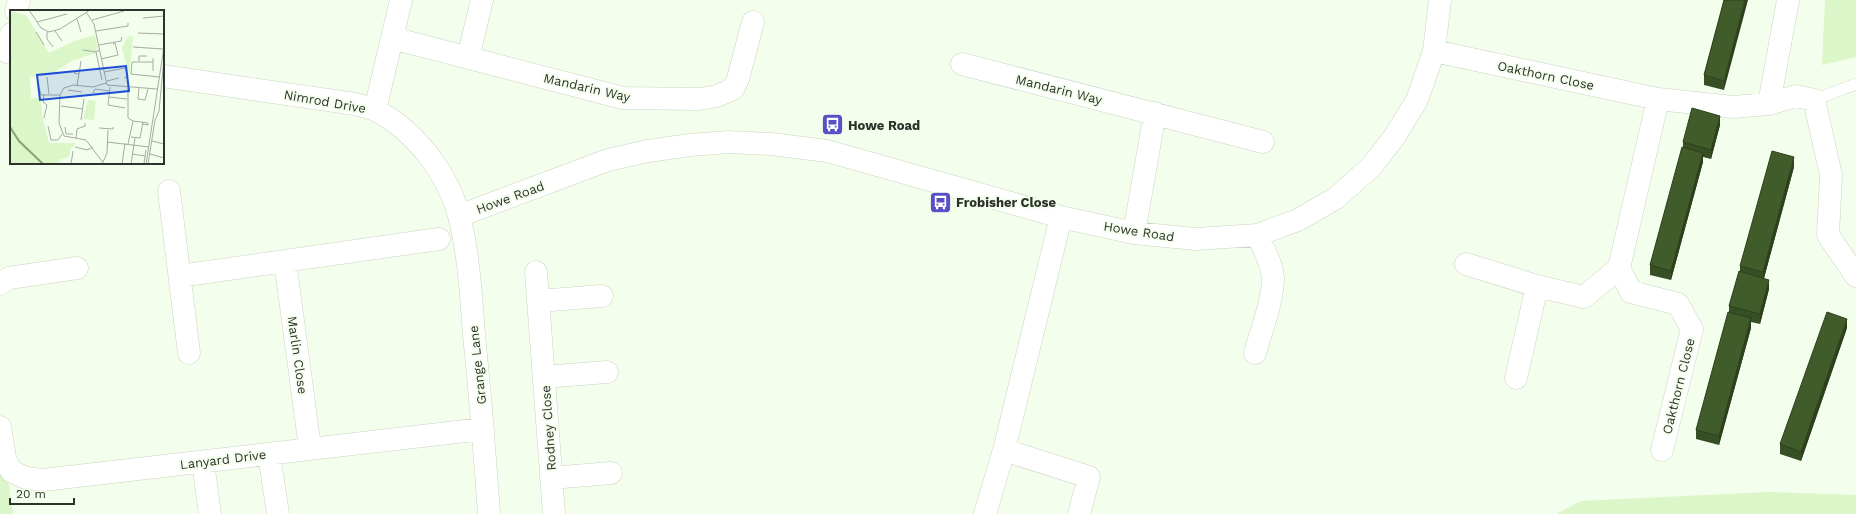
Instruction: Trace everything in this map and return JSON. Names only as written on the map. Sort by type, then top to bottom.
[{"type":"street","points":[[16,10],[19,0]]},
{"type":"street","points":[[375,110],[401,0]]},
{"type":"street","points":[[468,58],[482,0]]},
{"type":"street","name":"Howe Road","points":[[459,216],[608,160],[648,151],[728,142],[771,144],[827,151],[1061,217],[1134,234],[1196,239],[1257,235],[1298,220],[1336,198],[1371,167],[1395,136],[1417,100],[1434,51],[1440,15],[1440,0]]},
{"type":"street","points":[[1769,104],[1788,0]]},
{"type":"street","name":"Mandarin Way","points":[[392,38],[623,98],[700,99],[717,96],[733,89],[738,79],[753,22]]},
{"type":"street","name":"Oakthorn Close","points":[[1434,51],[1658,99],[1733,107],[1769,104],[1796,96],[1816,109]]},
{"type":"street","name":"Mandarin Way","points":[[962,64],[1263,142]]},
{"type":"street","name":"Nimrod Drive","points":[[164,76],[355,104],[375,110],[410,136],[431,159],[447,184],[459,216]]},
{"type":"street","points":[[1466,264],[1537,286],[1584,297],[1619,268],[1658,99]]},
{"type":"street","points":[[1816,109],[1831,175],[1828,235],[1856,276]]},
{"type":"street","points":[[1134,234],[1155,113]]},
{"type":"street","points":[[169,191],[189,353]]},
{"type":"street","name":"Grange Lane","points":[[459,216],[466,256],[483,429],[489,514]]},
{"type":"street","points":[[985,514],[1004,450],[1061,217]]},
{"type":"street","points":[[1255,353],[1271,295],[1273,278],[1269,262],[1257,235]]},
{"type":"street","points":[[180,276],[439,239]]},
{"type":"street","name":"Marlin Close","points":[[285,261],[310,448]]},
{"type":"street","points":[[0,284],[9,278],[77,268]]},
{"type":"street","name":"Oakthorn Close","points":[[1619,268],[1631,292],[1678,304],[1692,329],[1662,450]]},
{"type":"street","name":"Rodney Close","points":[[536,272],[554,514]]},
{"type":"street","points":[[1516,378],[1537,286]]},
{"type":"street","points":[[538,301],[602,296]]},
{"type":"street","name":"Rodney Close","points":[[544,378],[607,372]]},
{"type":"street","name":"Lanyard Drive","points":[[0,427],[5,458],[11,472],[26,478],[43,480],[483,429]]},
{"type":"street","points":[[1004,450],[1089,477],[1079,514]]},
{"type":"street","points":[[269,454],[278,514]]},
{"type":"street","points":[[203,462],[210,514]]},
{"type":"street","name":"Rodney Close","points":[[551,478],[611,474]]},
{"type":"lane","points":[[1816,109],[1856,84]]},
{"type":"green space","points":[[1825,0],[1856,0],[1856,57],[1822,65]]},
{"type":"green space","points":[[0,437],[9,485],[13,514],[0,514]]},
{"type":"green space","points":[[1768,492],[1856,495],[1856,514],[1556,514],[1581,501]]},
{"type":"building","points":[[1724,0],[1745,0],[1724,81],[1704,75]]},
{"type":"building","points":[[1692,108],[1720,116],[1711,150],[1683,142]]},
{"type":"building","points":[[1682,147],[1703,153],[1671,271],[1650,265]]},
{"type":"building","points":[[1772,151],[1794,157],[1763,272],[1740,266]]},
{"type":"building","points":[[1739,271],[1769,280],[1760,314],[1729,306]]},
{"type":"building","points":[[1728,312],[1751,318],[1719,436],[1696,430]]},
{"type":"building","points":[[1827,312],[1847,319],[1801,452],[1780,444]]},
{"type":"place","name":"Howe Road","points":[[833,125]]},
{"type":"place","name":"Frobisher Close","points":[[940,202]]}]
